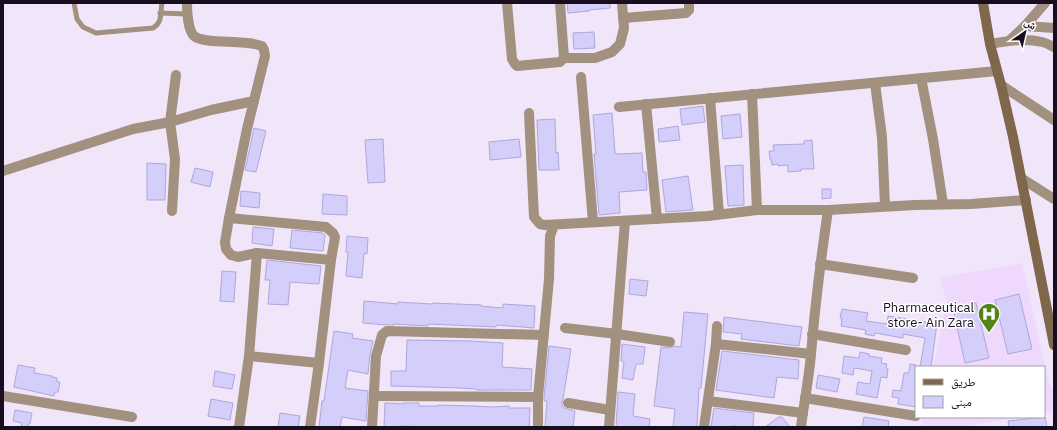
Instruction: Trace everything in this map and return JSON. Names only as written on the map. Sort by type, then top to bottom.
[{"type":"main road","points":[[983,3],[990,44],[1001,85],[1026,200],[1054,345]]},
{"type":"street","points":[[187,3],[187,14],[191,31],[194,36],[200,39],[250,43],[262,46],[265,56],[247,129],[229,218],[225,242],[226,249],[231,255],[238,257],[257,253],[331,260]]},
{"type":"street","points":[[507,3],[512,59],[517,66],[560,62],[564,58],[595,58],[612,52],[620,44],[624,28],[622,3]]},
{"type":"street","points":[[560,3],[564,58]]},
{"type":"street","points":[[623,18],[686,13],[689,10],[689,3]]},
{"type":"street","points":[[1009,41],[1026,26],[1045,3]]},
{"type":"street","points":[[1026,26],[1054,28]]},
{"type":"street","points":[[990,44],[1032,40],[1044,42],[1054,47]]},
{"type":"street","points":[[619,107],[997,71]]},
{"type":"street","points":[[172,211],[175,159],[170,122],[176,75]]},
{"type":"street","points":[[581,77],[593,222]]},
{"type":"street","points":[[921,78],[933,139],[943,204]]},
{"type":"street","points":[[875,83],[882,137],[885,206]]},
{"type":"street","points":[[1001,85],[1054,120]]},
{"type":"street","points":[[752,94],[757,210]]},
{"type":"street","points":[[710,98],[719,214]]},
{"type":"street","points":[[3,171],[133,129],[170,122],[211,110],[254,101]]},
{"type":"street","points":[[646,104],[656,219]]},
{"type":"street","points":[[529,113],[534,218],[540,224],[545,225],[656,219],[757,210],[828,210],[885,206],[971,204],[1026,200]]},
{"type":"street","points":[[1021,178],[1054,199]]},
{"type":"street","points":[[801,427],[811,354],[820,264],[828,210]]},
{"type":"street","points":[[229,218],[326,227],[335,237],[310,427]]},
{"type":"street","points":[[609,427],[626,221]]},
{"type":"street","points":[[538,427],[538,397],[549,279],[550,236],[554,225]]},
{"type":"street","points":[[239,427],[249,356],[257,253]]},
{"type":"street","points":[[820,264],[913,278]]},
{"type":"street","points":[[704,427],[716,344],[717,326]]},
{"type":"street","points":[[565,328],[670,342]]},
{"type":"street","points":[[372,427],[376,356],[382,335],[387,331],[544,335]]},
{"type":"street","points":[[812,334],[906,350]]},
{"type":"street","points":[[716,344],[811,354]]},
{"type":"street","points":[[249,356],[319,363]]},
{"type":"street","points":[[3,396],[132,417]]},
{"type":"street","points":[[374,396],[538,397]]},
{"type":"street","points":[[805,398],[915,416]]},
{"type":"street","points":[[708,401],[803,413]]},
{"type":"street","points":[[568,403],[610,410]]},
{"type":"lane","points":[[74,3],[77,19],[83,27],[96,33],[153,28],[157,26],[160,20],[162,3]]},
{"type":"lane","points":[[160,13],[187,14]]},
{"type":"shaded area","name":"Pharmaceutical store- Ain Zara","points":[[1022,263],[1049,383],[1054,394],[1054,412],[1045,413],[1045,366],[933,366],[947,301],[940,278]]},
{"type":"shaded area","points":[[923,418],[1015,418],[958,427],[921,427]]},
{"type":"building","points":[[567,3],[610,3],[610,8],[568,13]]},
{"type":"building","points":[[594,32],[595,48],[574,49],[573,33]]},
{"type":"building","points":[[703,106],[705,122],[682,125],[680,109]]},
{"type":"building","points":[[612,113],[615,153],[642,153],[643,172],[646,172],[647,190],[619,192],[620,213],[599,215],[594,154],[596,154],[593,115]]},
{"type":"building","points":[[740,114],[742,137],[723,139],[721,116]]},
{"type":"building","points":[[555,119],[556,153],[558,152],[559,170],[539,170],[537,120]]},
{"type":"building","points":[[678,126],[680,140],[659,142],[658,129]]},
{"type":"building","points":[[254,128],[266,131],[256,172],[245,170]]},
{"type":"building","points":[[383,139],[385,182],[368,183],[365,140]]},
{"type":"building","points":[[519,139],[521,157],[490,160],[489,142]]},
{"type":"building","points":[[812,140],[814,169],[801,169],[801,171],[788,172],[788,165],[772,165],[769,151],[774,151],[773,145],[804,144],[804,141]]},
{"type":"building","points":[[147,163],[166,164],[165,200],[147,200]]},
{"type":"building","points":[[743,165],[744,205],[728,206],[725,166]]},
{"type":"building","points":[[195,168],[213,172],[210,187],[191,182]]},
{"type":"building","points":[[688,176],[693,210],[666,212],[662,180]]},
{"type":"building","points":[[822,189],[831,189],[831,198],[822,199]]},
{"type":"building","points":[[241,191],[260,193],[259,208],[240,206]]},
{"type":"building","points":[[323,194],[347,196],[347,215],[322,214]]},
{"type":"building","points":[[253,227],[274,229],[272,246],[252,243]]},
{"type":"building","points":[[292,230],[323,233],[325,235],[323,251],[290,248]]},
{"type":"building","points":[[347,236],[368,238],[367,254],[364,253],[362,278],[346,276],[348,252],[346,252]]},
{"type":"building","points":[[267,260],[321,266],[319,284],[290,282],[288,305],[268,304],[270,280],[265,280]]},
{"type":"building","points":[[222,271],[236,272],[234,302],[220,301]]},
{"type":"building","points":[[630,279],[648,281],[646,296],[629,294]]},
{"type":"building","points":[[1019,294],[1032,349],[1008,354],[995,300]]},
{"type":"building","points":[[364,301],[398,304],[398,302],[481,305],[503,308],[503,304],[535,306],[534,328],[497,325],[496,327],[428,324],[428,326],[363,323]]},
{"type":"building","points":[[976,303],[989,358],[965,363],[953,309]]},
{"type":"building","points":[[842,309],[868,313],[866,321],[887,324],[888,316],[937,324],[931,366],[920,366],[925,338],[903,334],[903,338],[875,333],[874,336],[865,334],[866,330],[841,326],[842,318],[840,318]]},
{"type":"building","points":[[684,312],[708,314],[701,388],[699,388],[697,427],[673,427],[675,409],[654,406],[661,347],[681,347]]},
{"type":"building","points":[[724,317],[802,327],[799,346],[741,339],[742,334],[723,332]]},
{"type":"building","points":[[334,331],[353,334],[352,338],[373,341],[368,374],[348,370],[345,388],[368,391],[366,421],[342,417],[340,427],[319,427],[322,401],[324,401]]},
{"type":"building","points":[[407,340],[503,343],[502,367],[532,369],[531,390],[476,390],[391,386],[391,371],[406,371]]},
{"type":"building","points":[[622,344],[645,347],[643,364],[636,364],[633,380],[622,378],[624,362],[621,361]]},
{"type":"building","points":[[549,346],[571,349],[562,406],[575,411],[573,427],[545,427],[547,401],[544,401],[544,397]]},
{"type":"building","points":[[722,351],[799,360],[798,379],[777,377],[774,398],[716,390]]},
{"type":"building","points":[[860,352],[869,354],[869,356],[882,358],[881,363],[887,364],[887,378],[881,377],[877,398],[856,394],[858,382],[870,384],[872,371],[854,368],[853,375],[842,373],[844,356],[859,358]]},
{"type":"building","points":[[910,364],[916,365],[915,407],[898,404],[899,398],[892,397],[893,390],[901,391],[904,373],[909,372]]},
{"type":"building","points":[[18,365],[35,368],[34,373],[57,378],[57,382],[60,382],[58,392],[55,392],[54,396],[14,387]]},
{"type":"building","points":[[215,371],[235,375],[232,389],[213,386]]},
{"type":"building","points":[[818,375],[840,379],[837,392],[816,388]]},
{"type":"building","points":[[618,392],[635,394],[633,416],[650,419],[649,427],[616,427]]},
{"type":"building","points":[[211,399],[233,403],[230,420],[208,416]]},
{"type":"building","points":[[385,403],[419,403],[419,406],[509,406],[509,408],[530,408],[529,427],[384,427]]},
{"type":"building","points":[[714,408],[754,413],[753,427],[711,427]]},
{"type":"building","points":[[15,410],[32,413],[28,427],[21,427],[22,423],[13,421]]},
{"type":"building","points":[[280,413],[300,416],[298,427],[278,427]]},
{"type":"building","points":[[779,417],[782,417],[790,427],[765,427]]},
{"type":"building","points":[[864,417],[889,421],[888,427],[862,427]]},
{"type":"building","points":[[1045,417],[1047,427],[1009,427],[1008,421]]},
{"type":"place","name":"Pharmaceutical store- Ain Zara","points":[[989,334]]}]
